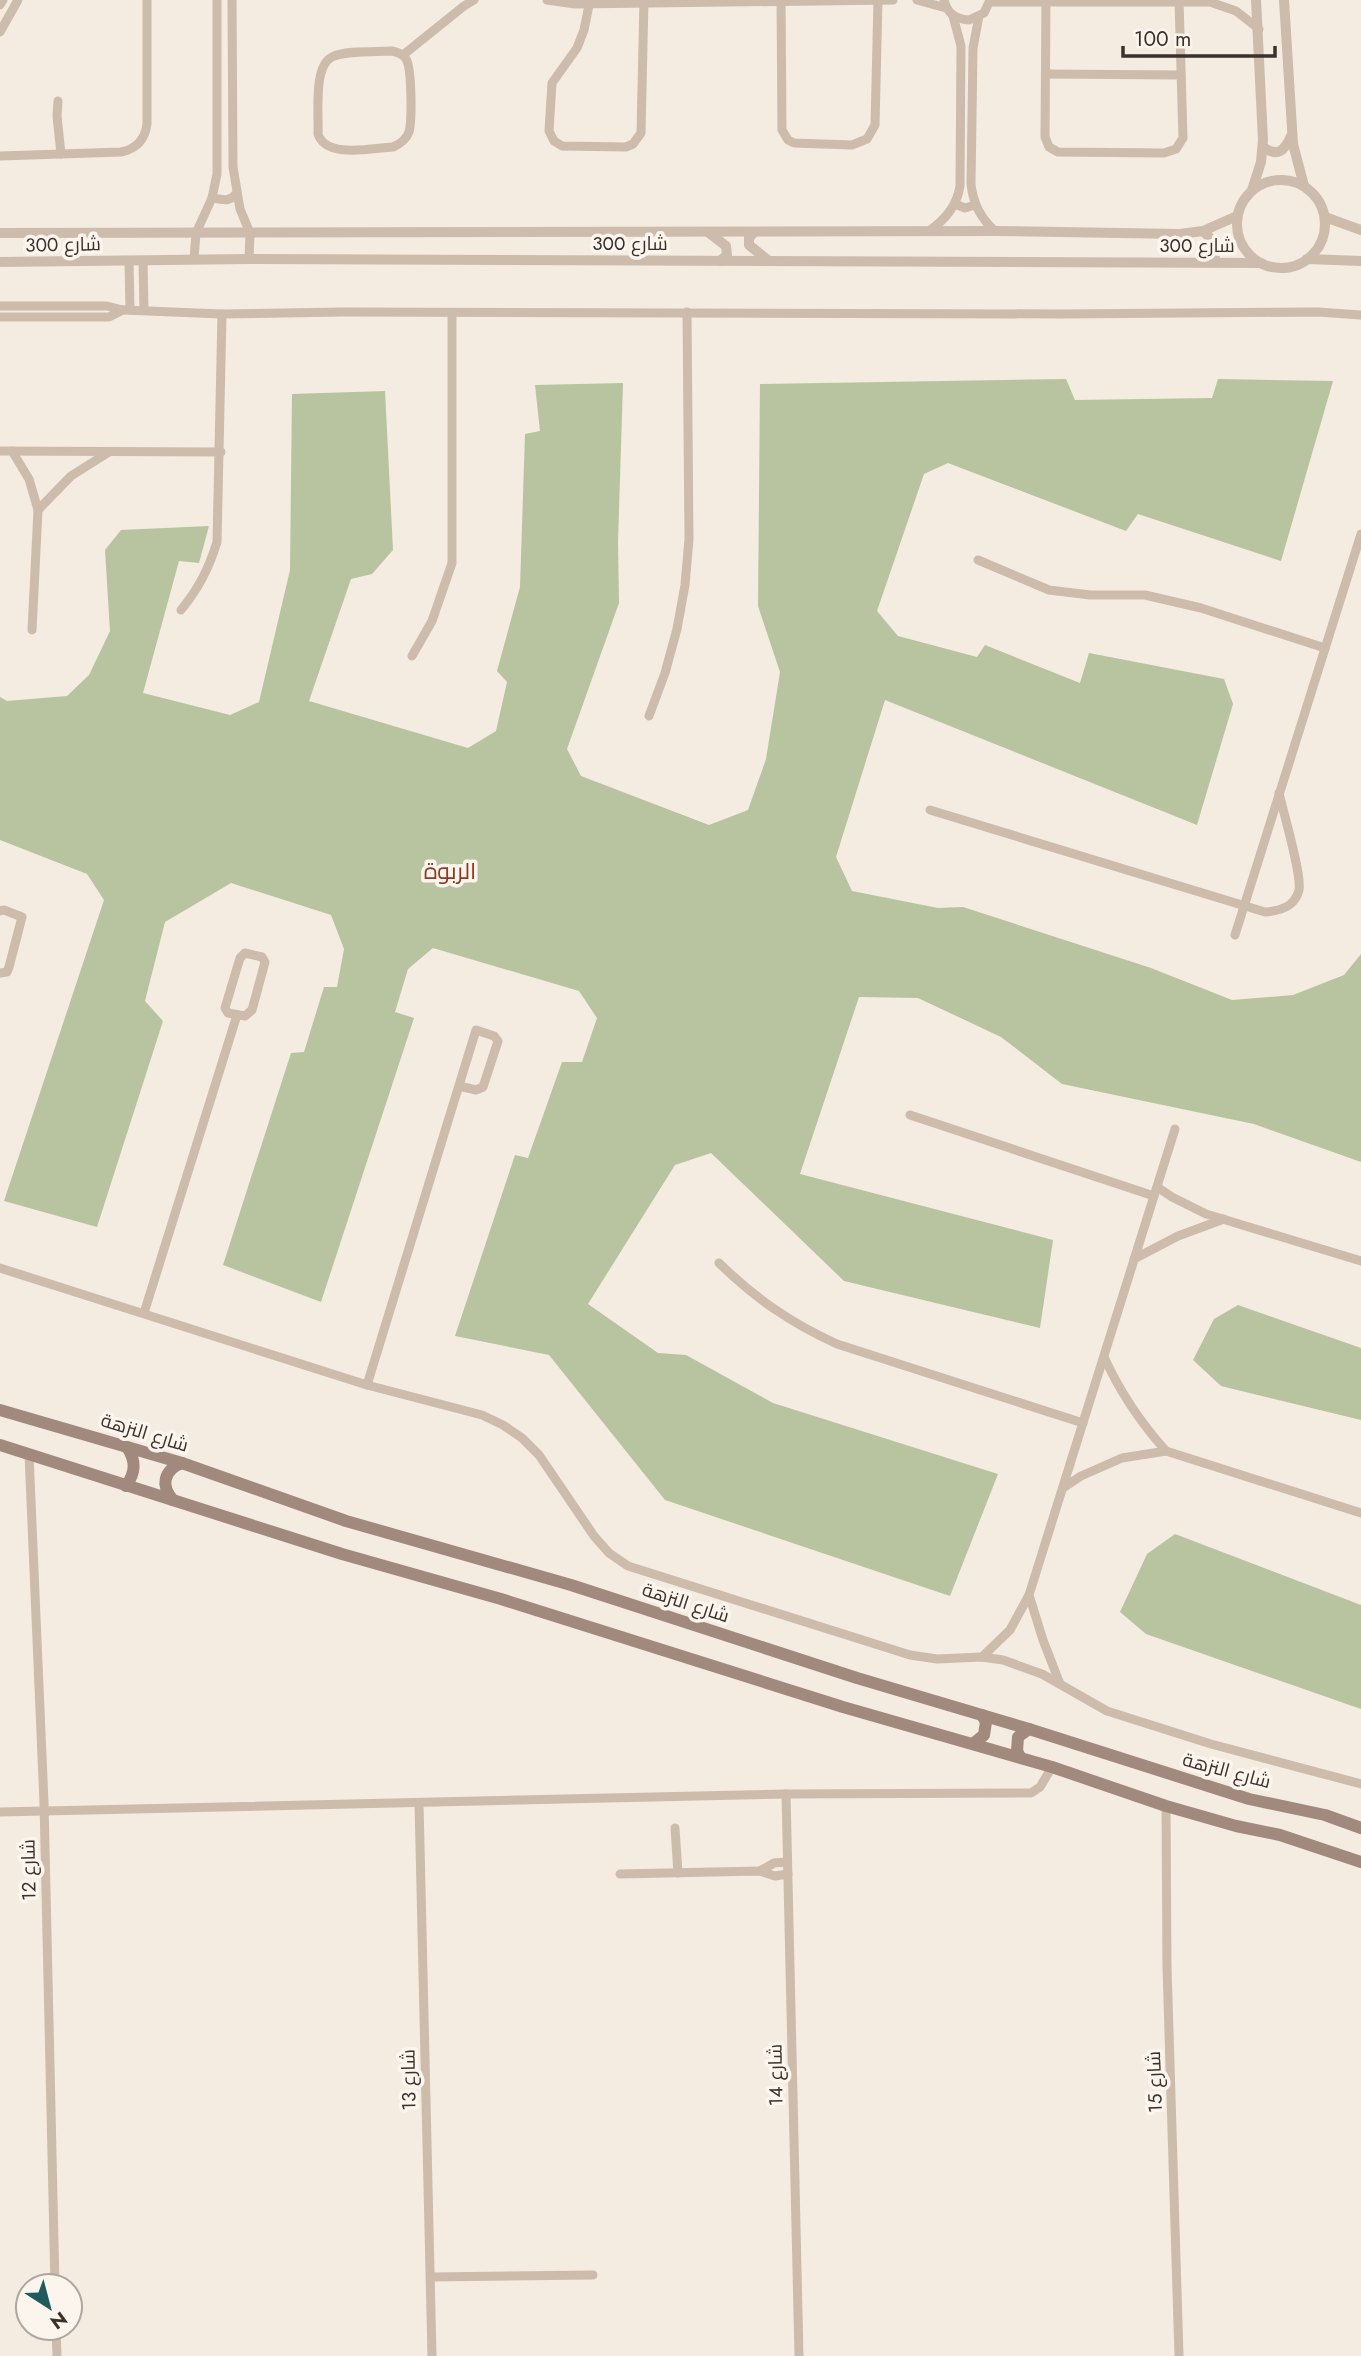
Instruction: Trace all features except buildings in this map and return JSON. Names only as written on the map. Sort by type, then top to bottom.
[{"type":"main road","name":"شارع النزهة","points":[[0,1410],[182,1463],[346,1521],[571,1585],[857,1678],[1249,1799],[1325,1815],[1361,1828]]},
{"type":"main road","points":[[0,1445],[342,1554],[513,1602],[844,1707],[1020,1757],[1166,1806],[1236,1826],[1280,1835],[1361,1862]]},
{"type":"main road","points":[[127,1447],[133,1456],[135,1467],[127,1486]]},
{"type":"main road","points":[[173,1500],[164,1483],[173,1467],[182,1463]]},
{"type":"main road","points":[[974,1743],[984,1735],[986,1721],[982,1715]]},
{"type":"main road","points":[[1020,1757],[1017,1751],[1018,1737],[1029,1729]]},
{"type":"street","points":[[0,5],[3,0]]},
{"type":"street","points":[[0,32],[18,0]]},
{"type":"street","points":[[0,156],[121,152],[134,148],[144,138],[147,124],[147,0]]},
{"type":"street","points":[[194,259],[196,233],[212,198],[217,174],[217,0]]},
{"type":"street","points":[[232,0],[233,167],[236,194],[250,233],[249,259]]},
{"type":"street","points":[[403,55],[466,3],[474,0]]},
{"type":"street","points":[[547,0],[893,0]]},
{"type":"street","points":[[781,1],[784,136],[794,143],[852,145],[867,139],[875,125],[878,0]]},
{"type":"street","points":[[917,0],[948,8],[969,20],[984,13],[990,1],[1210,2],[1236,11],[1259,29]]},
{"type":"street","points":[[1252,190],[1258,176],[1263,147],[1256,0]]},
{"type":"street","points":[[1284,0],[1295,155],[1304,186]]},
{"type":"street","points":[[590,2],[577,48],[552,83],[549,131],[554,141],[562,146],[620,148],[638,139],[643,126],[644,1]]},
{"type":"street","points":[[1045,1],[1045,137],[1053,150],[1164,153],[1177,149],[1183,138],[1179,1]]},
{"type":"street","points":[[929,231],[941,223],[955,204],[960,186],[961,46],[948,8]]},
{"type":"street","points":[[979,16],[973,48],[971,184],[975,205],[987,224],[995,230]]},
{"type":"street","points":[[392,51],[403,55],[409,65],[410,127],[404,141],[393,147],[339,150],[323,144],[318,134],[319,77],[326,61],[342,54],[392,51]]},
{"type":"street","points":[[1046,74],[1181,75]]},
{"type":"street","points":[[58,101],[61,154]]},
{"type":"street","points":[[1263,147],[1273,153],[1279,152],[1287,145],[1293,133]]},
{"type":"street","points":[[1307,259],[1322,240],[1325,217],[1318,199],[1304,186],[1283,180],[1262,184],[1252,190],[1237,216],[1237,228],[1244,248],[1261,263],[1279,268],[1289,267],[1307,259],[1361,261]]},
{"type":"street","points":[[212,198],[224,201],[232,199],[236,194]]},
{"type":"street","points":[[955,204],[965,208],[975,205]]},
{"type":"street","name":"شارع 300","points":[[0,233],[995,230],[1180,234],[1203,231],[1237,216]]},
{"type":"street","points":[[1325,217],[1361,230]]},
{"type":"street","points":[[1203,231],[1212,241],[1214,262]]},
{"type":"street","points":[[708,232],[726,246],[727,255],[720,261]]},
{"type":"street","points":[[754,232],[749,238],[749,245],[769,261]]},
{"type":"street","name":"شارع 300","points":[[0,262],[249,259],[1261,263]]},
{"type":"street","points":[[126,310],[129,261]]},
{"type":"street","points":[[143,261],[144,310]]},
{"type":"street","points":[[0,306],[107,306],[126,310],[222,314],[1318,312],[1361,315]]},
{"type":"street","points":[[0,317],[109,317],[126,310]]},
{"type":"street","points":[[649,716],[665,673],[685,585],[689,539],[687,312]]},
{"type":"street","points":[[412,656],[432,621],[452,564],[452,313]]},
{"type":"street","points":[[181,610],[198,590],[210,566],[217,542],[222,314]]},
{"type":"street","points":[[0,451],[220,452]]},
{"type":"street","points":[[12,451],[29,479],[38,510],[32,630]]},
{"type":"street","points":[[38,510],[71,476],[111,452]]},
{"type":"street","points":[[1236,935],[1361,534]]},
{"type":"street","points":[[978,560],[1049,590],[1090,595],[1146,594],[1201,608],[1325,648]]},
{"type":"street","points":[[930,810],[1265,912],[1280,911],[1293,902],[1299,889],[1279,793]]},
{"type":"street","points":[[0,911],[22,917],[9,967],[7,972],[0,973]]},
{"type":"street","points":[[245,953],[262,957],[265,962],[252,1010],[245,1016],[237,1015],[228,1013],[225,1008],[240,958],[245,953]]},
{"type":"street","points":[[144,1313],[237,1015]]},
{"type":"street","points":[[367,1385],[476,1030],[494,1036],[498,1041],[483,1087],[476,1090],[459,1086]]},
{"type":"street","points":[[910,1115],[1155,1191],[1224,1219],[1361,1261]]},
{"type":"street","points":[[982,1657],[1010,1630],[1029,1595],[1175,1129]]},
{"type":"street","points":[[1134,1259],[1178,1236],[1224,1219]]},
{"type":"street","points":[[719,1263],[745,1288],[774,1310],[804,1329],[837,1344],[1083,1423]]},
{"type":"street","points":[[0,1268],[367,1385],[482,1415],[522,1438],[538,1455],[594,1536],[609,1553],[628,1566],[910,1655],[937,1659],[982,1657],[1023,1666],[1107,1711],[1211,1744],[1361,1784]]},
{"type":"street","points":[[1104,1356],[1130,1407],[1166,1451]]},
{"type":"street","points":[[1063,1488],[1101,1466],[1122,1458],[1166,1451],[1361,1513]]},
{"type":"street","name":"شارع 12","points":[[29,1454],[44,1810],[55,2272]]},
{"type":"street","points":[[1029,1595],[1060,1684]]},
{"type":"street","points":[[0,1812],[786,1794],[1031,1793],[1040,1787],[1052,1767]]},
{"type":"street","name":"شارع 14","points":[[786,1794],[799,2356]]},
{"type":"street","name":"شارع 13","points":[[419,1803],[432,2356]]},
{"type":"street","name":"شارع 15","points":[[1166,1806],[1167,1967],[1179,2356]]},
{"type":"street","points":[[675,1828],[678,1873]]},
{"type":"street","points":[[760,1871],[774,1863],[787,1862]]},
{"type":"street","points":[[620,1874],[760,1871],[775,1876],[788,1874]]},
{"type":"street","points":[[431,2277],[593,2275]]},
{"type":"green space","points":[[1066,379],[1075,400],[1212,398],[1218,379],[1333,381],[1281,561],[1138,514],[1126,531],[948,463],[924,474],[877,611],[898,636],[977,657],[985,645],[1080,683],[1089,653],[1224,679],[1233,704],[1197,825],[885,700],[836,857],[852,891],[938,908],[963,907],[1151,968],[1232,1000],[1293,995],[1344,975],[1361,954],[1361,1162],[1254,1124],[1062,1084],[1001,1037],[918,998],[859,997],[800,1174],[1053,1240],[1040,1328],[844,1281],[711,1153],[675,1165],[588,1304],[658,1353],[686,1355],[773,1403],[998,1474],[950,1596],[665,1500],[549,1355],[455,1336],[515,1155],[528,1158],[562,1062],[582,1062],[597,1018],[579,991],[433,948],[408,969],[395,1012],[414,1018],[321,1302],[223,1265],[291,1053],[304,1052],[324,987],[337,987],[344,949],[331,915],[231,883],[165,922],[145,1001],[163,1021],[97,1227],[4,1201],[104,900],[87,874],[0,840],[0,697],[7,701],[67,696],[89,675],[110,631],[105,550],[121,530],[209,526],[199,563],[179,561],[143,693],[230,715],[259,702],[290,570],[292,394],[385,391],[393,550],[372,574],[351,579],[309,701],[468,748],[496,731],[507,682],[497,671],[520,587],[525,434],[540,431],[535,385],[623,383],[618,542],[619,603],[567,749],[581,776],[709,825],[748,810],[766,759],[780,672],[758,606],[760,384]]},
{"type":"green space","points":[[1238,1305],[1361,1348],[1361,1420],[1221,1386],[1193,1360],[1214,1319]]},
{"type":"green space","points":[[1175,1534],[1361,1605],[1361,1709],[1146,1634],[1120,1612],[1147,1554]]},
{"type":"district","name":"الربوة","points":[[450,871]]}]
